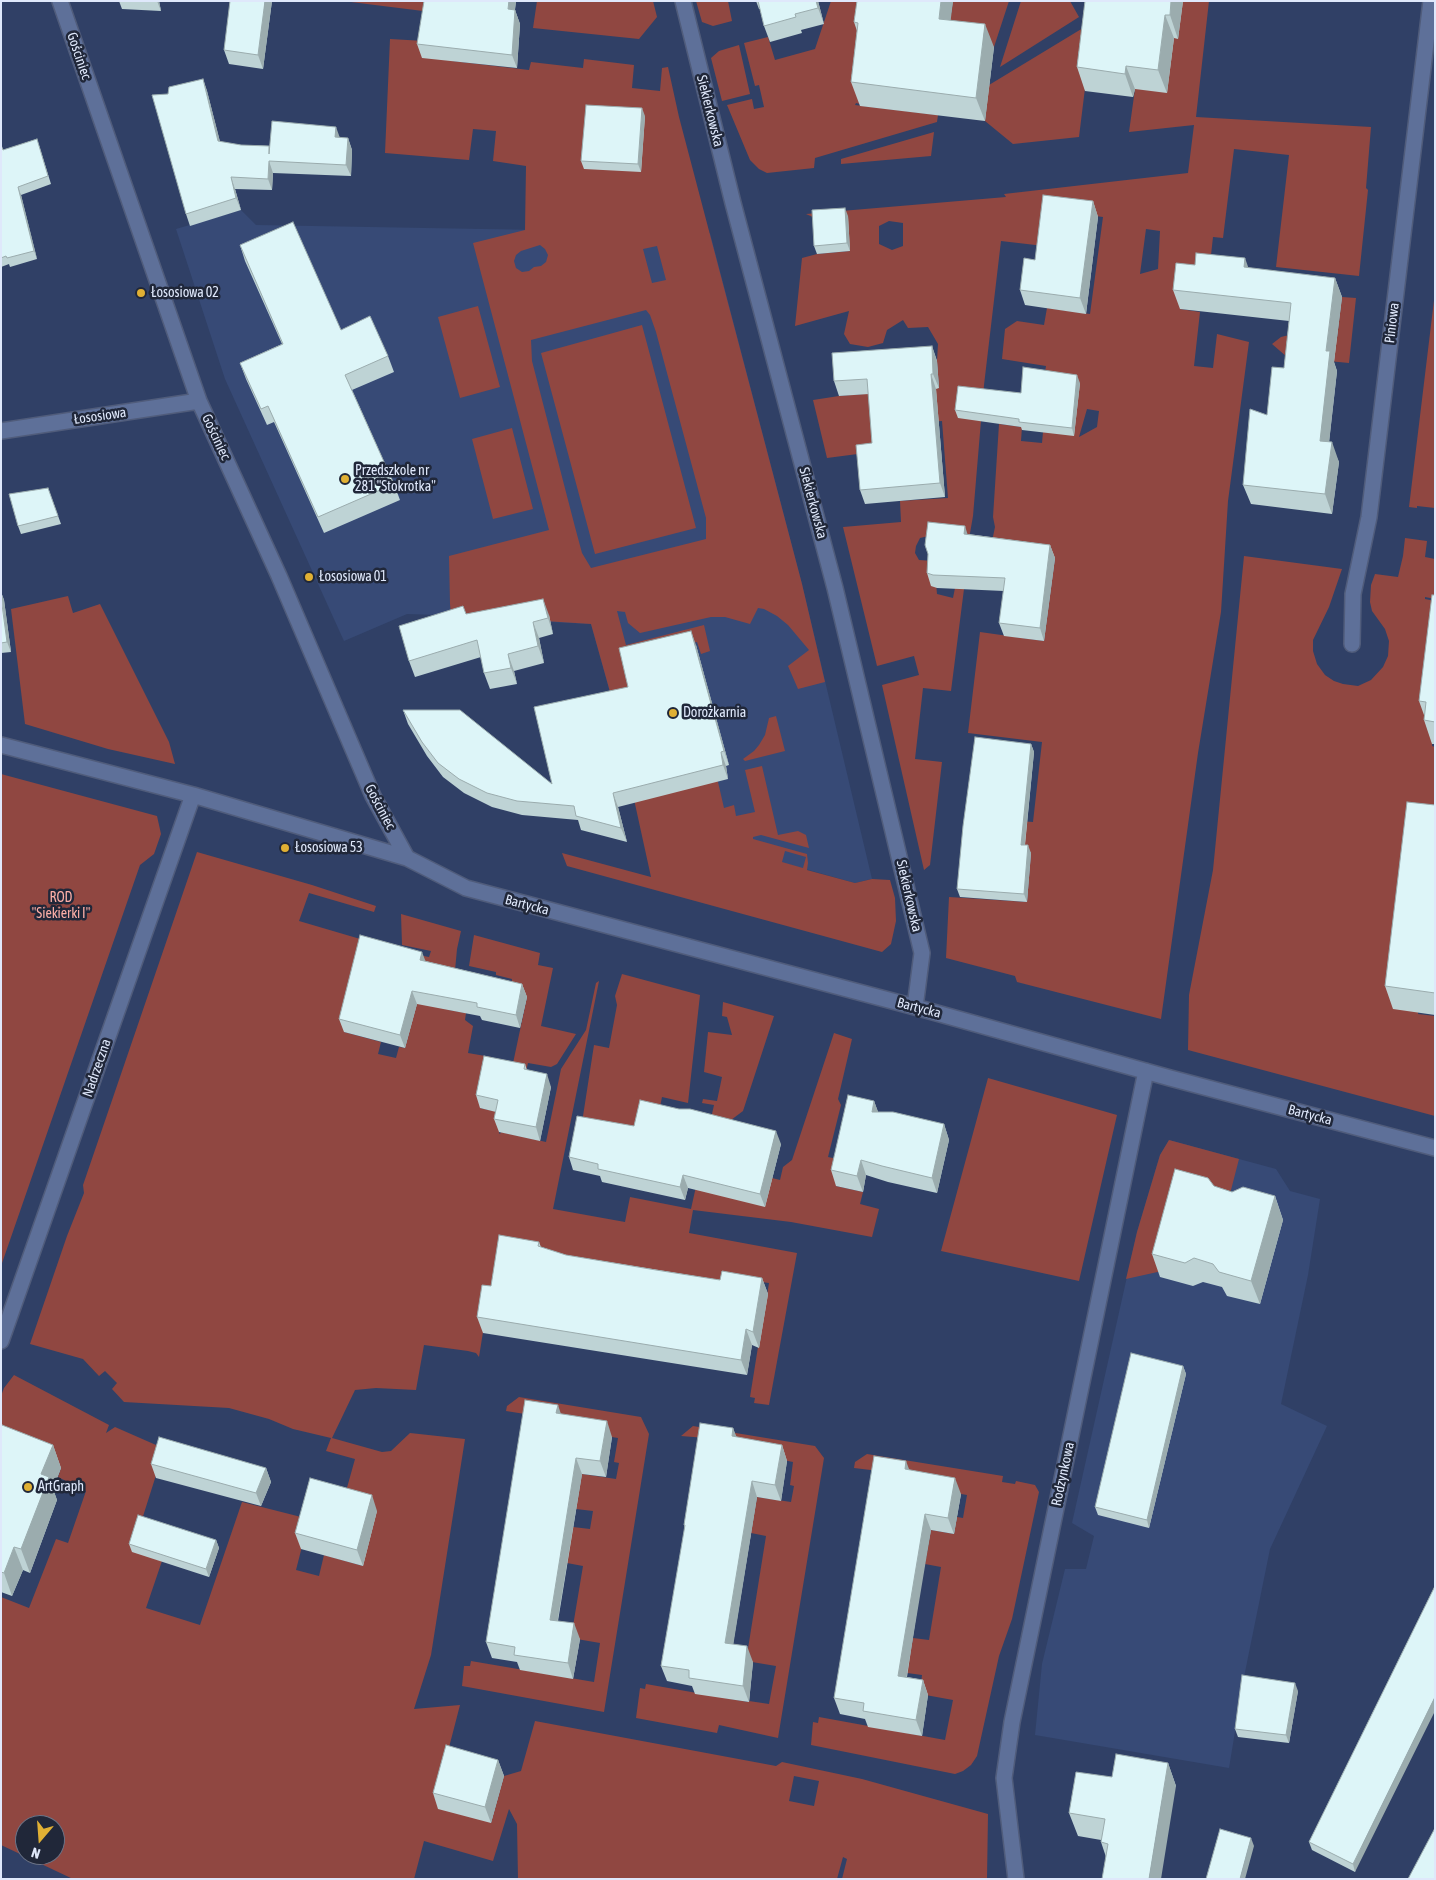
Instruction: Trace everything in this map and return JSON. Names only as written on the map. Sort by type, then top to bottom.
[{"type":"street","name":"Gościniec","points":[[60,1],[199,401],[279,576],[364,778],[407,858]]},
{"type":"street","name":"Siekierkowska","points":[[683,1],[835,588],[920,944],[922,953],[914,1007]]},
{"type":"street","name":"Piniowa","points":[[1352,644],[1353,594],[1369,517],[1431,1]]},
{"type":"street","name":"Łososiowa","points":[[1,431],[199,401]]},
{"type":"street","points":[[1,745],[193,795],[407,858]]},
{"type":"street","name":"Nadrzeczna","points":[[1,1340],[193,795]]},
{"type":"street","name":"Bartycka","points":[[407,858],[466,888],[1435,1148]]},
{"type":"street","name":"Rodzynkowa","points":[[1016,1879],[1004,1778],[1012,1722],[1146,1071]]},
{"type":"shaded area","points":[[241,210],[256,225],[710,233],[802,584],[872,879],[855,883],[647,825],[591,624],[549,622],[536,618],[407,614],[344,641],[225,379],[176,229]]},
{"type":"shaded area","points":[[1169,1140],[1276,1169],[1290,1191],[1320,1199],[1308,1275],[1281,1404],[1327,1426],[1270,1549],[1244,1677],[1229,1768],[1035,1735],[1042,1664],[1065,1569],[1086,1569],[1094,1536],[1072,1523],[1137,1232],[1160,1155]]},
{"type":"green space","points":[[343,1],[424,1],[423,11]]},
{"type":"green space","points":[[537,1],[653,1],[657,17],[639,39],[533,28]]},
{"type":"green space","points":[[696,1],[728,1],[732,21],[713,26],[702,22]]},
{"type":"green space","points":[[831,1],[873,1],[860,104],[856,103],[855,105],[938,115],[937,122],[815,158],[814,168],[767,173],[759,169],[750,160],[727,105],[752,99],[754,109],[764,107],[759,85],[755,86],[744,43],[768,37],[775,60],[815,49]]},
{"type":"green space","points":[[953,1],[1009,1],[994,47],[947,42]]},
{"type":"green space","points":[[1021,1],[1070,1],[1079,17],[1000,67]]},
{"type":"green space","points":[[1178,1],[1209,1],[1196,117],[1371,127],[1366,188],[1368,190],[1359,276],[1276,267],[1289,155],[1234,149],[1223,238],[1213,237],[1209,273],[1180,309],[1200,312],[1194,366],[1213,368],[1217,334],[1249,342],[1228,501],[1221,612],[1198,753],[1161,1019],[1017,982],[1015,976],[946,958],[949,897],[1027,902],[1031,853],[996,819],[1033,822],[1042,742],[968,733],[980,632],[1044,641],[1055,558],[990,551],[995,527],[993,517],[999,424],[1022,427],[1021,441],[1042,443],[1043,432],[1074,435],[1044,378],[1046,366],[1002,359],[1005,329],[1017,321],[1044,325],[1047,308],[1090,314],[1103,217],[1049,210],[1044,246],[1001,241],[984,385],[973,516],[969,539],[933,535],[920,538],[916,546],[915,553],[919,560],[934,561],[937,594],[953,598],[955,588],[964,589],[951,691],[923,688],[915,759],[942,762],[930,865],[924,870],[882,685],[919,675],[914,656],[877,666],[843,527],[901,522],[900,501],[948,498],[942,421],[871,426],[873,452],[827,458],[813,400],[839,396],[939,388],[938,344],[928,327],[908,328],[903,320],[887,330],[883,343],[868,347],[850,344],[844,334],[849,311],[795,326],[802,258],[817,254],[850,251],[815,218],[806,214],[1006,197],[1004,194],[1188,173],[1194,125],[1129,132],[1135,89],[1174,38],[1178,38],[1182,3]],"holes":[[[889,221],[903,223],[903,246],[892,250],[879,244],[879,226]],[[1146,229],[1160,231],[1158,269],[1140,274]],[[1087,409],[1099,411],[1097,427],[1079,437]]]},
{"type":"green space","points":[[1083,28],[1087,72],[1079,137],[1013,144],[985,121],[989,85]]},
{"type":"green space","points":[[390,39],[425,41],[452,61],[529,70],[531,62],[583,68],[584,59],[634,65],[632,88],[660,91],[662,68],[668,67],[679,117],[802,584],[825,682],[798,689],[788,666],[809,650],[788,625],[764,609],[758,608],[750,624],[725,617],[711,617],[640,633],[628,623],[625,612],[617,611],[626,645],[704,625],[710,651],[701,654],[697,642],[668,649],[718,782],[724,808],[734,805],[736,816],[755,812],[745,770],[762,766],[778,835],[798,831],[806,835],[809,848],[761,835],[753,837],[753,839],[807,854],[807,870],[855,883],[872,879],[890,880],[895,898],[896,921],[891,944],[882,952],[567,866],[562,853],[651,877],[612,699],[591,624],[451,615],[450,604],[449,556],[549,530],[473,243],[525,230],[526,166],[493,161],[496,131],[473,129],[469,160],[385,153]],"holes":[[[540,245],[548,255],[546,262],[541,266],[522,272],[516,268],[514,261],[516,255],[521,251]],[[657,246],[666,280],[652,283],[643,249]],[[646,310],[650,315],[656,332],[706,518],[706,539],[591,568],[582,553],[575,527],[532,361],[531,340]],[[785,851],[806,857],[803,868],[782,862]]]},
{"type":"green space","points":[[739,45],[750,94],[722,101],[711,58],[719,51]]},
{"type":"green space","points":[[934,132],[931,156],[841,164],[841,159]]},
{"type":"green space","points":[[1435,292],[1435,508],[1417,506],[1417,508],[1409,507]]},
{"type":"green space","points":[[1342,297],[1356,298],[1349,363],[1287,357],[1272,344],[1281,337],[1297,333],[1337,338]]},
{"type":"green space","points":[[478,306],[500,387],[460,398],[438,317]]},
{"type":"green space","points":[[642,325],[696,528],[595,554],[541,353]]},
{"type":"green space","points":[[512,428],[533,509],[493,519],[472,439]]},
{"type":"green space","points":[[1405,538],[1427,541],[1425,557],[1435,559],[1435,599],[1425,597],[1425,599],[1435,601],[1434,725],[1432,746],[1435,747],[1435,828],[1418,1014],[1435,1016],[1435,1116],[1188,1050],[1189,995],[1213,870],[1244,556],[1342,569],[1329,607],[1313,640],[1313,651],[1317,664],[1325,675],[1343,684],[1358,686],[1371,680],[1383,667],[1388,656],[1389,641],[1385,629],[1372,611],[1370,602],[1371,585],[1375,574],[1398,577]]},
{"type":"green space","points":[[68,596],[73,613],[100,604],[169,742],[175,764],[108,749],[25,724],[11,609]]},
{"type":"green space","points":[[776,716],[785,751],[745,761],[743,759],[754,751],[765,735],[769,718]]},
{"type":"green space","name":"ROD \"Siekierki I\"","points":[[1,774],[157,816],[161,834],[154,854],[140,865],[1,1266]]},
{"type":"green space","points":[[197,852],[312,885],[376,906],[374,912],[309,893],[299,921],[367,941],[344,1032],[381,1042],[378,1054],[396,1058],[399,1047],[405,1048],[427,966],[402,952],[429,957],[431,951],[402,945],[401,914],[461,931],[449,1010],[466,1013],[465,1020],[473,1026],[468,1053],[491,1057],[480,1108],[503,1113],[500,1134],[501,1132],[546,1142],[561,1069],[586,1030],[596,983],[599,981],[553,1209],[625,1222],[630,1197],[691,1209],[714,1105],[702,1103],[703,1099],[717,1101],[722,1077],[704,1072],[708,1032],[732,1035],[727,1017],[722,1016],[723,1002],[774,1016],[743,1111],[727,1123],[772,1178],[780,1180],[783,1167],[792,1160],[834,1033],[852,1039],[838,1099],[841,1105],[828,1157],[842,1160],[836,1186],[863,1192],[860,1204],[879,1209],[872,1237],[791,1222],[693,1210],[689,1233],[797,1253],[769,1405],[754,1403],[755,1398],[750,1397],[769,1283],[754,1281],[753,1285],[544,1261],[546,1248],[530,1245],[488,1301],[479,1357],[476,1353],[468,1351],[424,1345],[416,1390],[376,1388],[355,1390],[332,1438],[382,1452],[391,1451],[410,1433],[465,1439],[431,1655],[414,1709],[460,1705],[446,1759],[491,1823],[504,1776],[521,1771],[535,1721],[776,1766],[782,1762],[862,1779],[988,1814],[987,1879],[842,1879],[847,1859],[843,1857],[837,1879],[518,1879],[517,1824],[509,1809],[493,1861],[424,1841],[414,1879],[73,1879],[43,1865],[65,1865],[65,1815],[15,1815],[15,1852],[1,1845],[1,1597],[29,1608],[56,1539],[68,1543],[86,1491],[58,1477],[61,1468],[1,1444],[1,1396],[4,1388],[14,1375],[109,1425],[106,1433],[115,1427],[164,1450],[132,1551],[162,1561],[146,1608],[200,1625],[242,1502],[309,1519],[296,1570],[319,1576],[324,1555],[363,1566],[343,1502],[355,1459],[326,1451],[331,1438],[293,1429],[269,1419],[229,1408],[124,1402],[112,1389],[117,1383],[105,1371],[99,1376],[83,1359],[30,1344],[67,1236],[84,1193],[83,1185]],"holes":[[[794,1776],[819,1781],[814,1806],[789,1801]]]},
{"type":"green space","points":[[474,935],[540,953],[538,965],[553,968],[541,1026],[576,1034],[557,1064],[551,1067],[528,1063],[526,1071],[512,1068],[527,997],[510,992],[512,979],[496,975],[496,972],[469,966]]},
{"type":"green space","points":[[622,974],[700,995],[688,1103],[662,1097],[659,1112],[639,1138],[581,1129],[594,1045],[609,1048],[617,1005],[615,996]]},
{"type":"green space","points":[[988,1078],[1117,1115],[1079,1281],[941,1251]]},
{"type":"green space","points":[[1169,1140],[1239,1159],[1231,1190],[1223,1209],[1162,1271],[1126,1279],[1137,1232],[1160,1155]]},
{"type":"green space","points":[[519,1397],[641,1417],[649,1434],[604,1712],[462,1686],[464,1666],[470,1666],[471,1661],[594,1682],[600,1643],[571,1638],[583,1566],[567,1563],[573,1527],[590,1529],[593,1511],[576,1509],[582,1474],[616,1479],[619,1463],[614,1462],[618,1438],[562,1429],[563,1420],[506,1411],[507,1406]]},
{"type":"green space","points":[[693,1426],[815,1446],[824,1458],[778,1738],[719,1725],[717,1733],[636,1718],[640,1688],[645,1689],[646,1684],[769,1704],[776,1666],[746,1661],[766,1536],[751,1533],[757,1497],[791,1502],[794,1486],[790,1485],[793,1462],[706,1438],[681,1436]]},
{"type":"green space","points":[[867,1454],[1003,1476],[1002,1482],[1015,1484],[1016,1481],[1035,1485],[1039,1492],[1012,1619],[999,1656],[977,1756],[971,1765],[955,1774],[811,1745],[813,1722],[818,1723],[819,1717],[945,1740],[953,1700],[920,1694],[922,1675],[907,1673],[913,1638],[929,1640],[941,1567],[925,1564],[931,1530],[954,1534],[957,1517],[963,1518],[967,1495],[926,1488],[879,1471],[854,1468],[855,1462]]},
{"type":"building","points":[[230,1],[265,1],[258,55],[224,50]]},
{"type":"building","points":[[424,1],[509,1],[508,9],[515,10],[512,55],[417,44]]},
{"type":"building","points":[[758,1],[816,1],[818,8],[795,14],[796,17],[764,26]]},
{"type":"building","points":[[857,1],[941,1],[939,19],[985,24],[976,98],[851,82],[858,23],[854,22]]},
{"type":"building","points":[[1085,1],[1171,1],[1170,15],[1165,15],[1158,70],[1126,66],[1125,74],[1077,67]]},
{"type":"building","points":[[203,79],[218,141],[241,145],[269,146],[269,154],[272,121],[336,127],[335,137],[348,138],[346,165],[269,161],[268,179],[231,177],[236,198],[186,214],[152,95],[168,94],[169,87]]},
{"type":"building","points":[[586,105],[642,108],[638,164],[581,161]]},
{"type":"building","points":[[37,139],[48,176],[18,187],[34,251],[1,258],[1,145],[3,150]]},
{"type":"building","points":[[1043,195],[1093,201],[1080,298],[1020,290],[1024,258],[1035,260]]},
{"type":"building","points":[[845,208],[847,243],[814,246],[812,210]]},
{"type":"building","points":[[293,222],[341,330],[370,316],[388,356],[345,375],[394,484],[318,517],[268,406],[261,409],[240,363],[283,344],[240,245]]},
{"type":"building","points":[[1196,253],[1245,258],[1244,267],[1335,278],[1326,351],[1330,351],[1320,441],[1332,442],[1325,494],[1243,485],[1250,409],[1267,415],[1272,367],[1284,368],[1291,303],[1173,290],[1176,263],[1195,265]]},
{"type":"building","points":[[932,346],[933,374],[931,374],[940,483],[860,490],[856,445],[872,443],[867,379],[834,381],[832,353]]},
{"type":"building","points":[[1023,367],[1077,375],[1072,428],[1019,422],[1019,419],[955,410],[958,386],[1021,393]]},
{"type":"building","points":[[48,488],[58,516],[18,526],[9,494]]},
{"type":"building","points":[[928,522],[965,526],[964,534],[1050,545],[1040,628],[999,623],[1005,578],[933,575],[927,573],[928,554],[925,545]]},
{"type":"building","points":[[1432,595],[1435,595],[1435,722],[1424,720],[1426,702],[1419,701]]},
{"type":"building","points":[[1,597],[7,642],[1,643]]},
{"type":"building","points":[[543,599],[548,618],[533,622],[538,646],[508,654],[511,668],[484,673],[477,640],[409,661],[399,626],[463,606],[466,614]]},
{"type":"building","points":[[691,631],[724,751],[721,752],[723,765],[613,793],[621,828],[576,816],[574,806],[517,801],[487,793],[459,779],[438,763],[422,742],[403,710],[460,710],[552,784],[534,707],[628,687],[619,648]]},
{"type":"building","points":[[975,737],[1031,744],[1021,845],[1028,845],[1024,894],[957,889]]},
{"type":"building","points":[[1407,802],[1435,805],[1435,993],[1385,986]]},
{"type":"building","points":[[360,935],[422,952],[420,960],[522,984],[516,1015],[477,1007],[477,1003],[412,991],[400,1035],[339,1019]]},
{"type":"building","points":[[484,1056],[525,1064],[524,1069],[547,1074],[536,1127],[494,1119],[498,1100],[476,1095]]},
{"type":"building","points":[[848,1095],[874,1101],[872,1112],[893,1112],[944,1124],[932,1178],[861,1160],[857,1176],[831,1170]]},
{"type":"building","points":[[640,1100],[679,1109],[690,1109],[776,1131],[760,1194],[683,1175],[680,1187],[598,1169],[598,1164],[569,1157],[577,1116],[634,1126]]},
{"type":"building","points":[[1175,1169],[1208,1178],[1214,1186],[1232,1192],[1243,1187],[1275,1196],[1251,1281],[1219,1272],[1213,1264],[1194,1258],[1185,1263],[1152,1254]]},
{"type":"building","points":[[499,1235],[539,1242],[538,1246],[566,1255],[656,1270],[720,1280],[722,1271],[762,1278],[753,1332],[746,1329],[741,1360],[477,1317],[482,1285],[491,1286]]},
{"type":"building","points":[[1131,1353],[1183,1366],[1147,1520],[1095,1507]]},
{"type":"building","points":[[525,1400],[558,1405],[556,1413],[607,1421],[600,1461],[576,1458],[550,1620],[574,1623],[568,1663],[514,1655],[515,1647],[486,1642]]},
{"type":"building","points":[[700,1423],[733,1428],[732,1436],[782,1445],[775,1485],[752,1481],[725,1643],[747,1646],[743,1686],[689,1678],[689,1670],[661,1666]]},
{"type":"building","points":[[2,1425],[53,1445],[41,1474],[49,1477],[21,1549],[14,1547],[4,1573],[1,1572]]},
{"type":"building","points":[[159,1437],[266,1468],[256,1493],[151,1464]]},
{"type":"building","points":[[874,1456],[906,1461],[905,1469],[955,1478],[948,1518],[925,1514],[898,1676],[923,1680],[916,1720],[863,1711],[864,1703],[834,1698]]},
{"type":"building","points":[[310,1478],[372,1495],[357,1550],[295,1533]]},
{"type":"building","points":[[138,1515],[216,1540],[206,1569],[129,1544]]},
{"type":"building","points":[[1435,1586],[1435,1697],[1353,1864],[1309,1842]]},
{"type":"building","points":[[1242,1675],[1295,1683],[1286,1735],[1235,1729]]},
{"type":"building","points":[[446,1745],[498,1760],[485,1807],[433,1793]]},
{"type":"building","points":[[1116,1754],[1168,1763],[1149,1879],[1102,1879],[1108,1844],[1101,1842],[1105,1819],[1069,1813],[1076,1772],[1112,1777]]},
{"type":"building","points":[[1435,1828],[1435,1879],[1408,1879]]},
{"type":"building","points":[[1220,1829],[1251,1838],[1240,1879],[1206,1879]]},
{"type":"place","name":"Łososiowa 02","points":[[141,293]]},
{"type":"place","name":"Przedszkole nr 281 \"Stokrotka\"","points":[[345,479]]},
{"type":"place","name":"Łososiowa 01","points":[[309,577]]},
{"type":"place","name":"Dorożkarnia","points":[[673,713]]},
{"type":"place","name":"Łososiowa 53","points":[[285,848]]},
{"type":"place","name":"ArtGraph","points":[[28,1487]]}]
